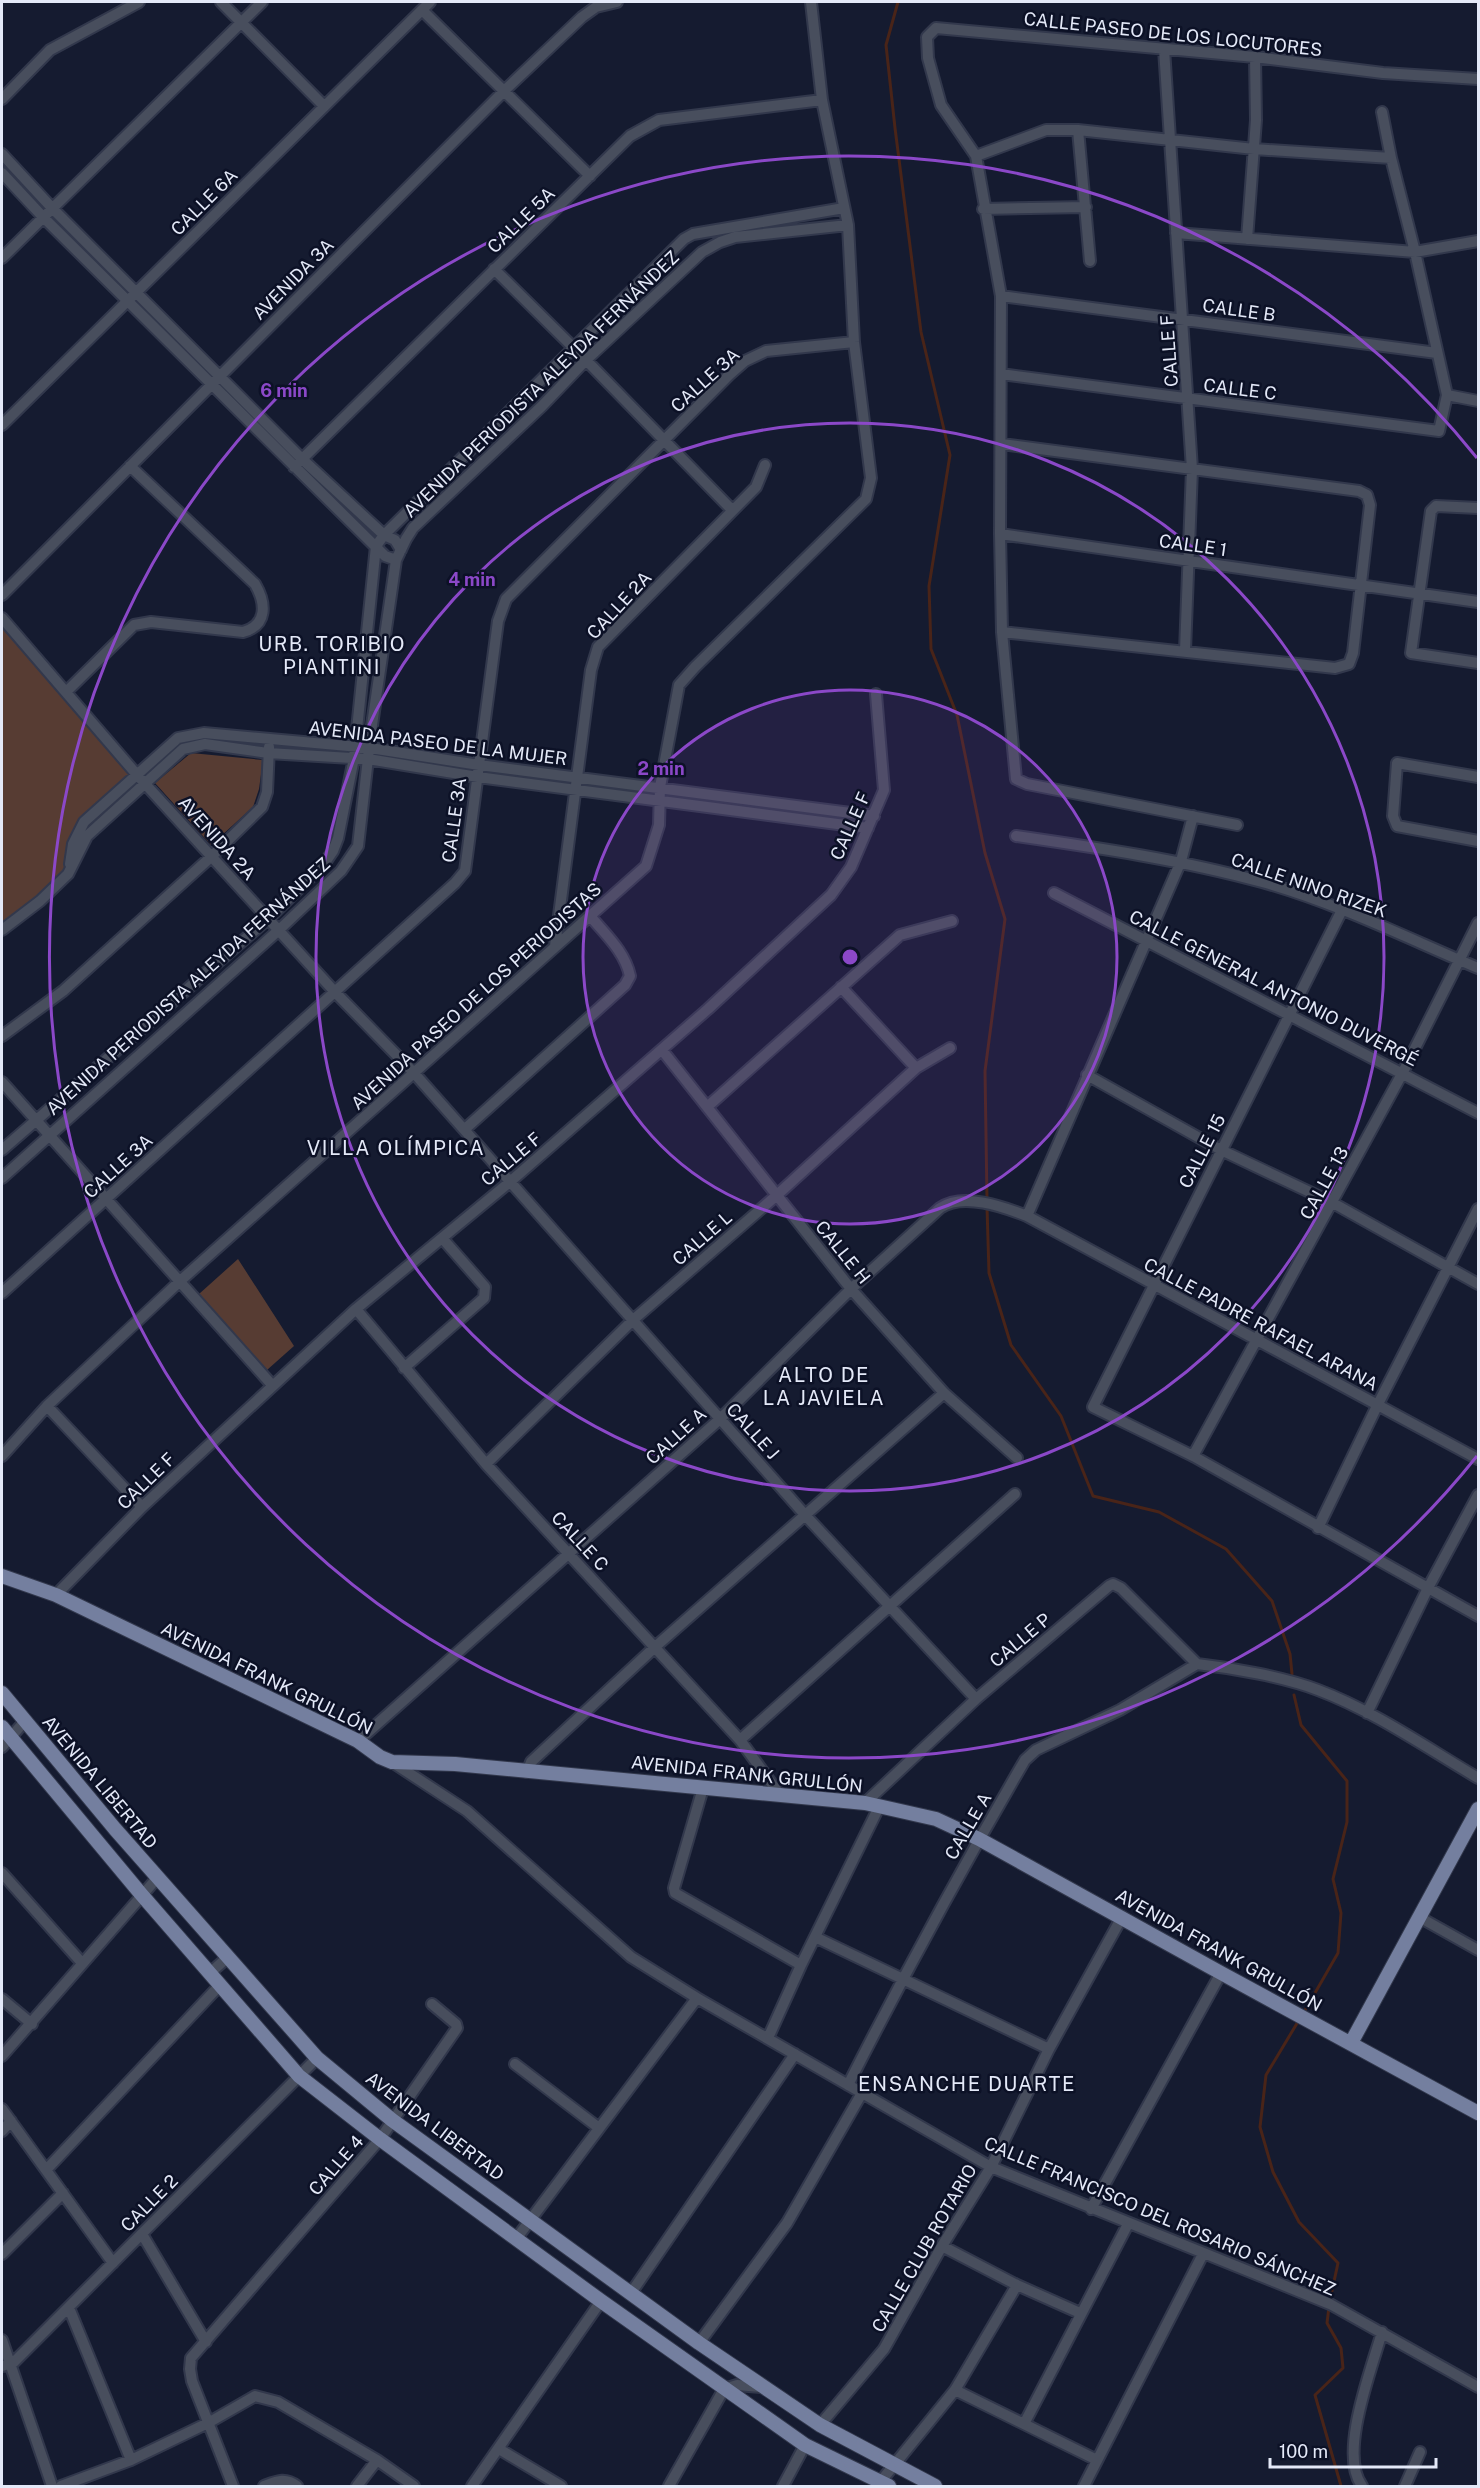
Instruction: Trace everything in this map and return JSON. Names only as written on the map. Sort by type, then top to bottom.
[{"type":"main road","name":"AVENIDA FRANK GRULLÓN","points":[[2,1576],[56,1595],[358,1741],[380,1757],[392,1762],[455,1764],[865,1803],[936,1819],[979,1839],[1479,2115]]},
{"type":"main road","name":"AVENIDA LIBERTAD","points":[[2,1693],[158,1877],[317,2058],[392,2120],[699,2343],[820,2425],[935,2487]]},
{"type":"main road","points":[[4,1737],[299,2076],[380,2139],[724,2389],[805,2445],[882,2485]]},
{"type":"main road","points":[[1352,2043],[1479,1809]]},
{"type":"street","points":[[2,99],[51,50],[139,2]]},
{"type":"street","points":[[221,2],[324,106]]},
{"type":"street","points":[[2,258],[262,2]]},
{"type":"street","name":"AVENIDA 3A","points":[[2,595],[504,91],[582,17],[596,8],[617,2]]},
{"type":"street","points":[[811,2],[822,100],[848,225],[854,342]]},
{"type":"street","points":[[426,5],[504,91],[590,176]]},
{"type":"street","name":"CALLE 6A","points":[[2,425],[426,5]]},
{"type":"street","name":"CALLE PASEO DE LOS LOCUTORES","points":[[975,156],[941,105],[928,58],[927,37],[936,28],[1255,57],[1383,73],[1479,79]]},
{"type":"street","name":"CALLE F","points":[[1164,49],[1168,138],[1183,319],[1192,469],[1185,651]]},
{"type":"street","points":[[1247,239],[1256,120],[1255,57]]},
{"type":"street","name":"CALLE 5A","points":[[298,463],[630,136],[659,120],[822,100]]},
{"type":"street","points":[[1382,112],[1447,395],[1479,401]]},
{"type":"street","points":[[1237,825],[1016,780],[1013,769],[1002,632],[1001,296],[983,209],[975,156],[1047,130],[1078,130],[1254,148],[1391,158]]},
{"type":"street","points":[[1078,130],[1090,261]]},
{"type":"street","points":[[2,154],[52,208],[220,376],[298,463],[385,556],[390,560],[398,555],[392,537],[384,535],[298,463],[211,385],[2,173]]},
{"type":"street","points":[[983,209],[1086,207]]},
{"type":"street","name":"AVENIDA PERIODISTA ALEYDA FERNÁNDEZ","points":[[2,1150],[269,918],[324,864],[333,851],[338,838],[356,746],[376,546],[384,535],[684,239],[693,234],[844,208]]},
{"type":"street","name":"AVENIDA PERIODISTA ALEYDA FERNÁNDEZ","points":[[2,1178],[280,929],[351,859],[358,846],[398,555],[413,528],[542,406],[586,360],[702,252],[735,237],[848,225]]},
{"type":"street","points":[[1176,233],[1415,252],[1479,241]]},
{"type":"street","points":[[494,270],[586,360],[732,510]]},
{"type":"street","name":"CALLE B","points":[[1001,296],[1437,353]]},
{"type":"street","name":"CALLE 3A","points":[[2,1293],[455,883],[465,871],[498,621],[506,599],[745,361],[766,351],[854,342]]},
{"type":"street","name":"AVENIDA PASEO DE LOS PERIODISTAS","points":[[2,1456],[47,1406],[179,1282],[645,866],[659,825],[660,787],[679,685],[866,499],[871,478],[854,342]]},
{"type":"street","name":"CALLE C","points":[[1001,374],[1439,431],[1447,395]]},
{"type":"street","points":[[1002,444],[1359,491],[1367,495],[1370,505],[1359,585],[1353,654],[1349,664],[1335,668],[1002,632]]},
{"type":"street","name":"CALLE 2A","points":[[555,946],[591,670],[598,647],[756,487],[765,465]]},
{"type":"street","points":[[66,692],[134,625],[152,622],[243,632],[253,630],[261,617],[264,599],[255,584],[130,466]]},
{"type":"street","points":[[1479,508],[1443,505],[1436,506],[1431,511],[1411,653],[1479,663]]},
{"type":"street","name":"CALLE 1","points":[[1000,534],[1479,602]]},
{"type":"street","name":"AVENIDA 2A","points":[[2,618],[142,780],[334,991],[414,1072],[511,1181]]},
{"type":"street","name":"CALLE F","points":[[56,1595],[142,1507],[356,1308],[511,1181],[662,1050],[775,949],[831,895],[851,867],[884,790],[876,694]]},
{"type":"street","name":"AVENIDA PASEO DE LA MUJER","points":[[142,780],[178,738],[204,733],[356,746],[369,754],[478,777],[868,828]]},
{"type":"street","points":[[2,1036],[63,991],[212,856],[262,807],[267,792],[268,753],[271,740]]},
{"type":"street","name":"AVENIDA PASEO DE LA MUJER","points":[[2,930],[40,902],[68,874],[73,844],[84,822],[183,749],[205,744],[268,753],[354,758],[369,754],[478,765],[874,816]]},
{"type":"street","points":[[1479,777],[1397,763],[1393,816],[1397,826],[1479,841]]},
{"type":"street","points":[[1028,1216],[1180,861],[1193,816]]},
{"type":"street","name":"CALLE NINO RIZEK","points":[[1016,836],[1180,861],[1265,883],[1342,910],[1479,968]]},
{"type":"street","name":"CALLE GENERAL ANTONIO DUVERGÉ","points":[[1054,893],[1290,1013],[1479,1113]]},
{"type":"street","name":"CALLE 15","points":[[1193,1456],[1093,1407],[1342,910]]},
{"type":"street","points":[[465,1129],[625,985],[630,976],[628,965],[619,950],[591,916]]},
{"type":"street","points":[[707,1107],[900,935],[952,921]]},
{"type":"street","name":"CALLE 13","points":[[1193,1456],[1333,1203],[1479,923]]},
{"type":"street","points":[[841,987],[916,1068]]},
{"type":"street","name":"CALLE L","points":[[486,1464],[633,1320],[777,1195],[916,1068],[950,1048]]},
{"type":"street","name":"CALLE H","points":[[662,1050],[851,1289],[944,1393],[1017,1458]]},
{"type":"street","points":[[1087,1075],[1221,1150],[1333,1203],[1479,1284]]},
{"type":"street","points":[[2,1082],[105,1201],[272,1385]]},
{"type":"street","name":"CALLE J","points":[[511,1181],[806,1516],[976,1699]]},
{"type":"street","name":"CALLE A","points":[[358,1741],[720,1419],[851,1289],[940,1208],[952,1202],[995,1204],[1028,1216]]},
{"type":"street","points":[[1318,1528],[1377,1406],[1479,1209]]},
{"type":"street","name":"CALLE PADRE RAFAEL ARANA","points":[[1028,1216],[1479,1459]]},
{"type":"street","points":[[404,1368],[484,1298],[486,1292],[442,1238]]},
{"type":"street","name":"CALLE C","points":[[356,1308],[486,1464],[740,1740],[780,1795]]},
{"type":"street","points":[[526,1772],[531,1762],[655,1647],[944,1393]]},
{"type":"street","points":[[47,1406],[142,1507]]},
{"type":"street","points":[[1193,1456],[1318,1528],[1479,1616]]},
{"type":"street","points":[[740,1740],[1015,1494]]},
{"type":"street","points":[[1367,1713],[1428,1588],[1479,1495]]},
{"type":"street","name":"CALLE P","points":[[865,1803],[976,1699],[1113,1584],[1121,1588],[1197,1664]]},
{"type":"street","points":[[1197,1664],[1226,1667],[1318,1690],[1367,1713],[1479,1778]]},
{"type":"street","name":"CALLE A","points":[[848,2085],[979,1839],[1030,1755],[1120,1710],[1197,1664]]},
{"type":"street","points":[[4,1737],[25,1721]]},
{"type":"street","name":"CALLE FRANCISCO DEL ROSARIO SÁNCHEZ","points":[[392,1762],[467,1811],[631,1957],[848,2085],[991,2167],[1330,2304],[1479,2387]]},
{"type":"street","points":[[703,1788],[674,1888],[675,1893],[801,1965]]},
{"type":"street","points":[[768,2038],[801,1965],[879,1807]]},
{"type":"street","points":[[2,1873],[82,1963]]},
{"type":"street","points":[[2,2056],[158,1877]]},
{"type":"street","name":"CALLE CLUB ROTARIO","points":[[820,2425],[884,2349],[942,2246],[991,2167],[1049,2049],[1122,1917]]},
{"type":"street","points":[[1419,1917],[1479,1950]]},
{"type":"street","points":[[815,1936],[1049,2049]]},
{"type":"street","points":[[210,1973],[228,1957]]},
{"type":"street","points":[[1091,2209],[1221,1973]]},
{"type":"street","points":[[47,2169],[220,1985]]},
{"type":"street","points":[[516,2239],[697,1998]]},
{"type":"street","points":[[2,1999],[32,2024]]},
{"type":"street","name":"CALLE 4","points":[[206,2342],[380,2139],[457,2028],[456,2024],[432,2004]]},
{"type":"street","points":[[632,2293],[795,2054]]},
{"type":"street","name":"CALLE 2","points":[[5,2365],[14,2362],[69,2308],[317,2058]]},
{"type":"street","points":[[515,2064],[599,2128]]},
{"type":"street","points":[[699,2343],[787,2223],[862,2093]]},
{"type":"street","points":[[2,2109],[113,2263]]},
{"type":"street","points":[[2,2131],[11,2121]]},
{"type":"street","points":[[2,2254],[63,2193]]},
{"type":"street","points":[[1024,2424],[1128,2224]]},
{"type":"street","points":[[142,2234],[206,2342],[191,2358],[190,2369],[208,2423],[234,2487]]},
{"type":"street","points":[[942,2246],[1017,2285],[1080,2313]]},
{"type":"street","points":[[1084,2487],[1203,2254]]},
{"type":"street","points":[[882,2485],[893,2466],[955,2390],[1017,2285]]},
{"type":"street","points":[[472,2487],[601,2301]]},
{"type":"street","points":[[69,2308],[131,2460]]},
{"type":"street","points":[[1362,2487],[1354,2466],[1356,2423],[1382,2332]]},
{"type":"street","points":[[2,2340],[5,2365],[52,2487]]},
{"type":"street","points":[[669,2487],[724,2389],[745,2384],[766,2388]]},
{"type":"street","points":[[955,2390],[1098,2460]]},
{"type":"street","points":[[62,2487],[131,2460],[208,2423],[255,2396],[278,2402],[377,2460],[414,2487]]},
{"type":"street","points":[[783,2487],[805,2445]]},
{"type":"street","points":[[499,2449],[561,2487]]},
{"type":"street","points":[[1405,2487],[1420,2452]]},
{"type":"street","points":[[357,2487],[377,2460]]},
{"type":"street","points":[[264,2487],[281,2479],[293,2484]]},
{"type":"shaded area","points":[[2,625],[146,784],[87,836],[68,874],[2,930]]},
{"type":"shaded area","points":[[191,753],[263,760],[259,789],[253,807],[211,845],[155,783]]},
{"type":"shaded area","points":[[238,1259],[294,1346],[267,1370],[199,1294]]},
{"type":"waterway","points":[[898,2],[886,45],[895,128],[921,332],[950,455],[929,586],[931,649],[957,715],[985,853],[1005,919],[985,1071],[987,1200]]},
{"type":"waterway","points":[[987,1207],[989,1273],[1011,1345],[1061,1416],[1093,1496],[1159,1512],[1226,1549],[1272,1601],[1290,1654],[1292,1674]]},
{"type":"waterway","points":[[1294,1695],[1301,1725],[1347,1781],[1347,1822],[1333,1879],[1341,1913],[1338,1953],[1304,2012]]},
{"type":"waterway","points":[[1299,2020],[1266,2075],[1260,2127],[1273,2172],[1299,2222],[1338,2263],[1330,2300]]},
{"type":"waterway","points":[[1329,2307],[1327,2323],[1341,2348],[1343,2368],[1315,2395],[1341,2486]]},
{"type":"district","name":"URB. TORIBIO PIANTINI","points":[[332,656]]},
{"type":"district","name":"VILLA OLÍMPICA","points":[[396,1148]]},
{"type":"district","name":"ALTO DE LA JAVIELA","points":[[824,1386]]},
{"type":"district","name":"ENSANCHE DUARTE","points":[[967,2084]]}]
